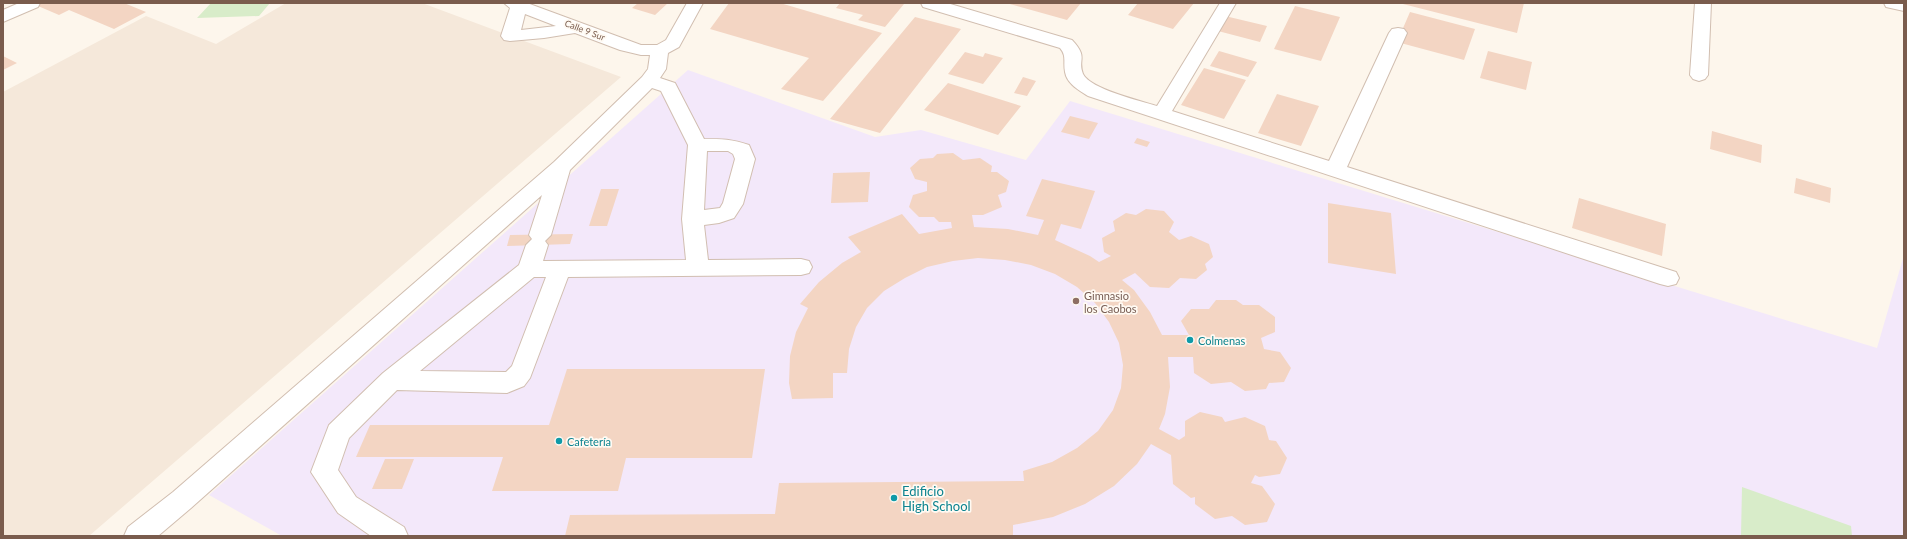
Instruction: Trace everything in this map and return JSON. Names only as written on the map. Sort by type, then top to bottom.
[{"type":"street","points":[[3,17],[32,3]]},
{"type":"street","points":[[138,536],[182,500],[561,167],[649,81],[657,69],[660,50],[673,43],[695,3]]},
{"type":"street","points":[[929,3],[1066,44],[1072,48],[1075,56],[1072,70],[1075,79],[1086,88],[1161,114],[1668,278]]},
{"type":"street","points":[[1161,114],[1228,3]]},
{"type":"street","points":[[1699,75],[1703,3]]},
{"type":"street","points":[[1892,3],[1904,6]]},
{"type":"street","points":[[516,4],[510,36],[544,33],[577,26]]},
{"type":"street","name":"Calle 9 Sur","points":[[516,4],[577,26],[626,46],[641,50],[660,50]]},
{"type":"street","points":[[1335,170],[1398,33]]},
{"type":"street","points":[[649,81],[668,87],[698,145],[692,219],[698,268]]},
{"type":"street","points":[[692,219],[719,216],[727,213],[734,204],[745,159],[742,150],[730,145],[698,145]]},
{"type":"street","points":[[394,536],[347,505],[324,472],[338,432],[392,380],[530,269],[561,167]]},
{"type":"street","points":[[530,269],[801,267]]},
{"type":"street","points":[[392,380],[506,383],[515,379],[522,371],[560,269]]},
{"type":"shaded area","points":[[286,3],[422,3],[621,77],[89,536],[3,536],[3,92],[146,16],[216,44]]},
{"type":"shaded area","name":"Gimnasio los Caobos","points":[[688,70],[875,137],[921,130],[1026,160],[1070,101],[1877,348],[1904,255],[1904,536],[282,536],[209,495]]},
{"type":"green space","points":[[211,3],[270,3],[259,16],[197,18]]},
{"type":"green space","points":[[1742,487],[1851,526],[1852,536],[1741,536]]},
{"type":"building","points":[[31,3],[124,3],[146,12],[114,29],[69,10],[59,15]]},
{"type":"building","points":[[638,3],[668,3],[655,15],[632,8]]},
{"type":"building","points":[[729,3],[780,3],[882,33],[823,101],[781,89],[809,58],[710,29]]},
{"type":"building","points":[[840,3],[904,4],[885,27],[858,20],[863,15],[836,8]]},
{"type":"building","points":[[1006,3],[1081,3],[1067,20]]},
{"type":"building","points":[[1138,3],[1194,3],[1173,29],[1128,15]]},
{"type":"building","points":[[1399,3],[1524,3],[1517,33]]},
{"type":"building","points":[[1295,6],[1340,17],[1321,61],[1274,49]]},
{"type":"building","points":[[1410,12],[1475,29],[1464,60],[1397,42]]},
{"type":"building","points":[[1225,16],[1267,26],[1260,42],[1218,31]]},
{"type":"building","points":[[915,17],[961,29],[880,133],[830,119]]},
{"type":"building","points":[[1219,51],[1257,62],[1248,77],[1210,66]]},
{"type":"building","points":[[1488,51],[1532,62],[1526,90],[1480,78]]},
{"type":"building","points":[[965,52],[983,57],[985,53],[1003,58],[983,84],[948,74]]},
{"type":"building","points":[[3,56],[17,63],[3,70]]},
{"type":"building","points":[[1204,68],[1246,80],[1224,119],[1181,105]]},
{"type":"building","points":[[1023,77],[1036,81],[1027,96],[1014,93]]},
{"type":"building","points":[[948,83],[1021,106],[998,135],[924,110]]},
{"type":"building","points":[[1277,94],[1319,106],[1301,146],[1258,133]]},
{"type":"building","points":[[1070,116],[1098,123],[1089,139],[1061,132]]},
{"type":"building","points":[[1712,131],[1762,145],[1761,163],[1710,149]]},
{"type":"building","points":[[1137,138],[1150,142],[1147,147],[1134,143]]},
{"type":"building","name":"Colmenas","points":[[953,153],[963,160],[980,158],[992,166],[991,172],[997,172],[1009,181],[1006,192],[998,195],[1002,207],[983,215],[972,215],[974,227],[1008,229],[1038,235],[1044,220],[1026,216],[1042,179],[1095,191],[1081,229],[1061,224],[1055,240],[1090,256],[1099,262],[1111,256],[1104,252],[1102,238],[1115,231],[1113,221],[1126,213],[1136,215],[1146,209],[1164,211],[1174,222],[1169,232],[1179,240],[1191,236],[1209,244],[1213,257],[1205,264],[1207,270],[1196,279],[1180,278],[1169,288],[1150,287],[1135,273],[1122,280],[1134,290],[1150,312],[1162,335],[1189,335],[1181,321],[1191,309],[1209,309],[1216,300],[1236,300],[1243,305],[1259,305],[1275,317],[1275,332],[1261,338],[1264,349],[1280,352],[1291,368],[1284,382],[1269,383],[1266,389],[1245,391],[1231,382],[1211,384],[1194,373],[1193,357],[1168,357],[1170,387],[1165,414],[1159,429],[1179,440],[1185,436],[1185,421],[1200,412],[1222,417],[1225,422],[1245,417],[1265,426],[1269,440],[1276,441],[1287,458],[1280,474],[1259,477],[1255,475],[1251,483],[1262,486],[1275,504],[1267,522],[1245,525],[1232,516],[1215,519],[1195,504],[1195,497],[1191,498],[1173,484],[1171,455],[1151,444],[1137,464],[1114,486],[1085,504],[1053,517],[1013,525],[1013,536],[565,536],[570,515],[775,514],[779,483],[1024,481],[1023,471],[1052,462],[1077,448],[1098,431],[1113,410],[1121,388],[1123,365],[1119,343],[1109,322],[1095,303],[1077,287],[1055,274],[1031,265],[1005,260],[978,258],[953,261],[927,267],[884,291],[867,308],[856,327],[849,349],[847,373],[833,373],[833,398],[792,399],[789,383],[790,356],[796,332],[808,308],[800,304],[819,282],[842,263],[861,252],[848,237],[902,214],[919,234],[952,228],[951,222],[939,222],[934,217],[919,217],[909,207],[913,195],[927,191],[927,182],[915,179],[910,168],[920,159],[933,158],[937,154]]},
{"type":"building","points":[[870,172],[868,202],[831,203],[833,173]]},
{"type":"building","points":[[1796,178],[1831,188],[1830,203],[1794,193]]},
{"type":"building","points":[[601,189],[619,189],[607,226],[589,226]]},
{"type":"building","points":[[1579,198],[1666,224],[1662,256],[1572,228]]},
{"type":"building","points":[[1328,203],[1391,213],[1396,274],[1328,263]]},
{"type":"building","points":[[573,234],[570,244],[507,246],[510,235]]},
{"type":"building","name":"Cafetería","points":[[567,369],[765,369],[752,458],[626,458],[618,491],[492,491],[503,457],[356,457],[370,425],[549,425]]},
{"type":"building","points":[[385,459],[414,459],[402,489],[372,489]]},
{"type":"place","name":"Gimnasio los Caobos","points":[[1076,301]]},
{"type":"place","name":"Colmenas","points":[[1190,340]]},
{"type":"place","name":"Cafetería","points":[[559,441]]},
{"type":"place","name":"Edificio High School","points":[[894,498]]}]
